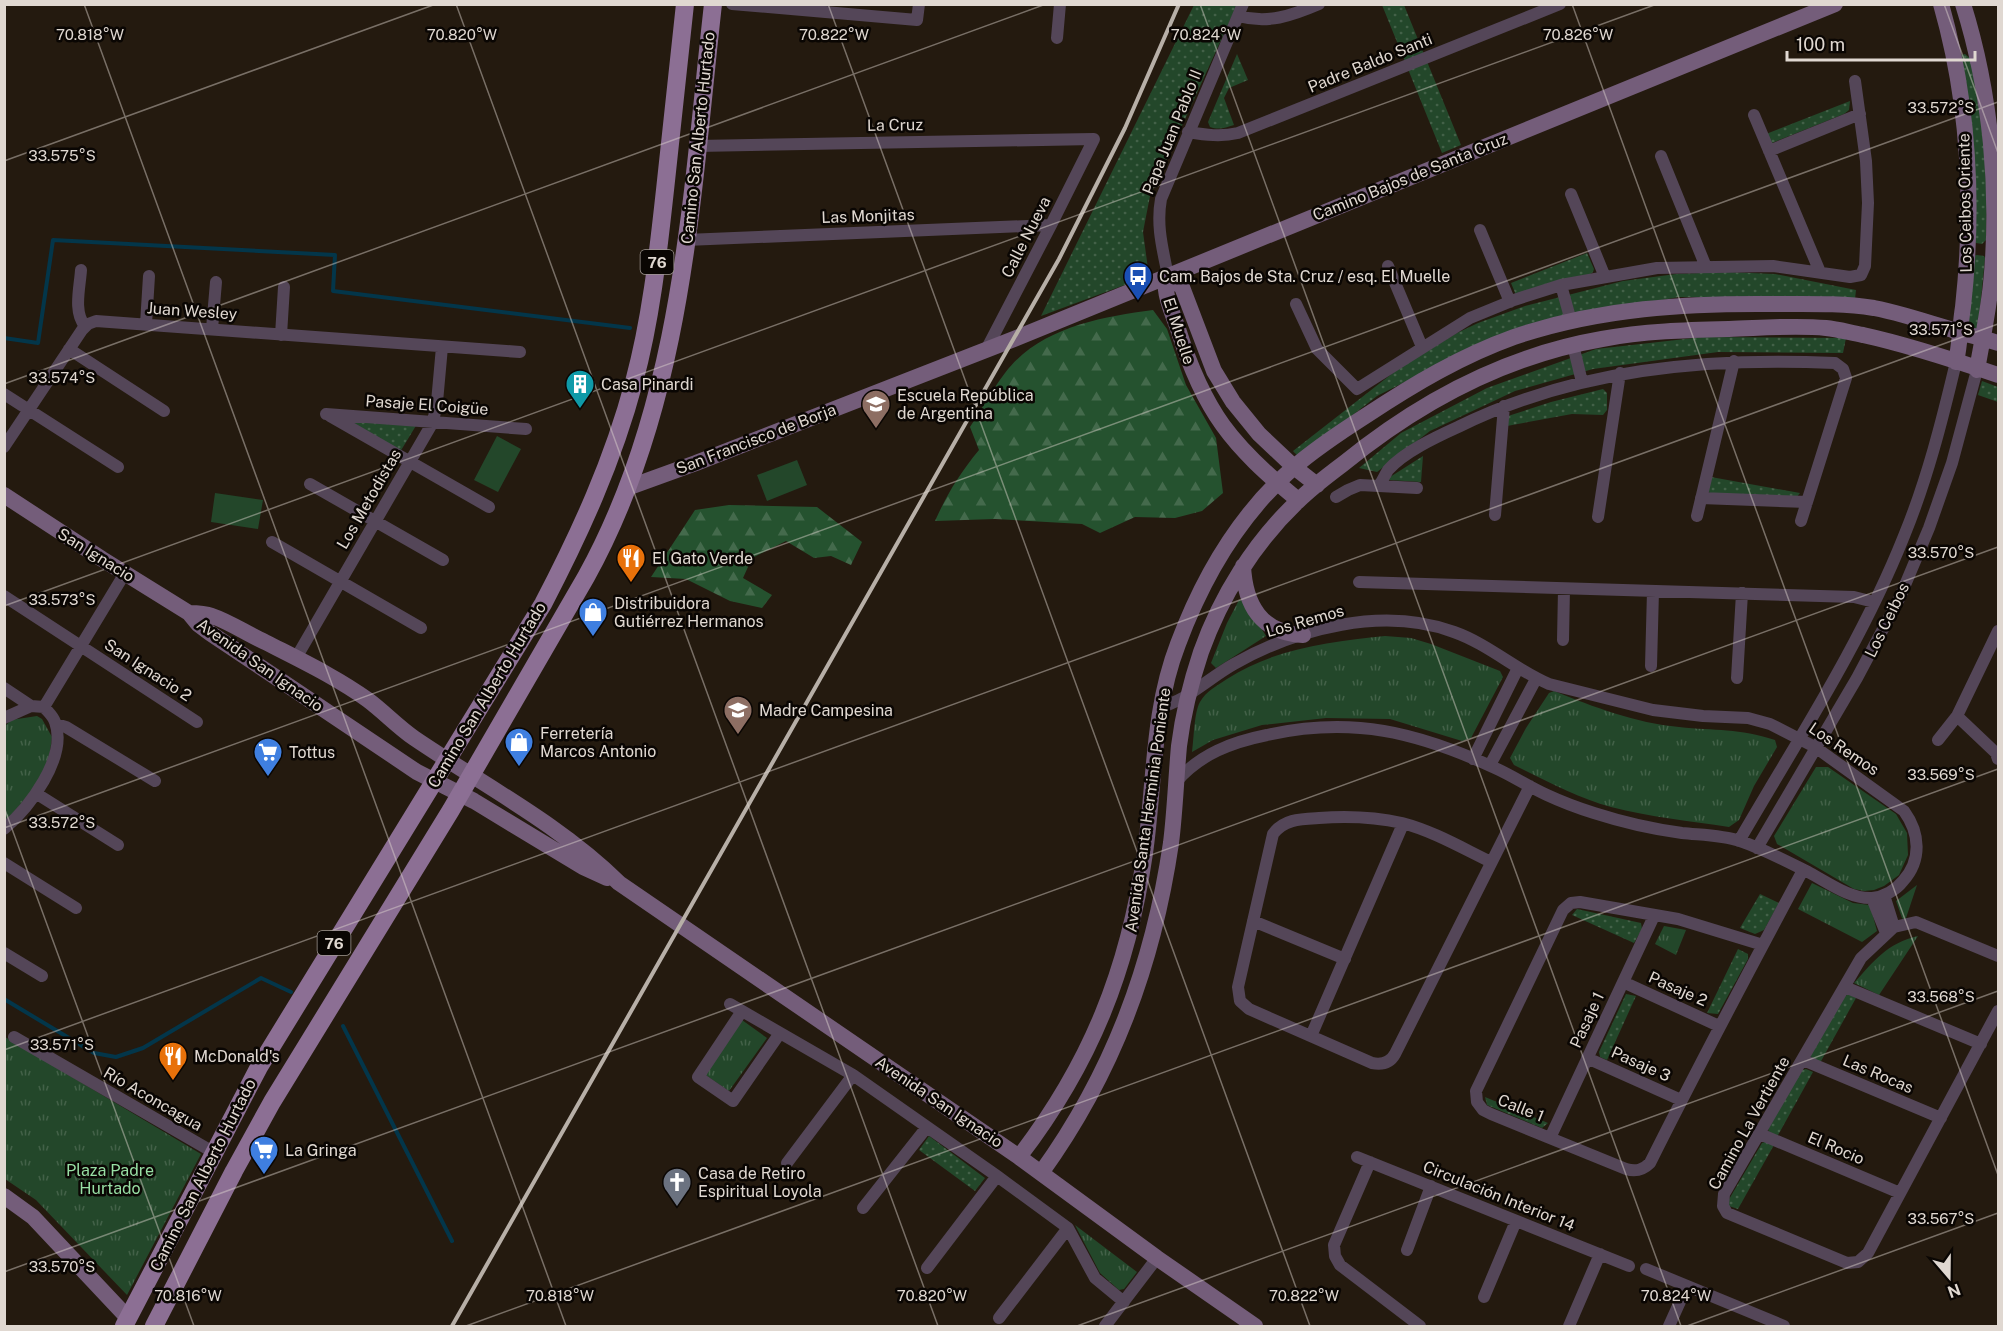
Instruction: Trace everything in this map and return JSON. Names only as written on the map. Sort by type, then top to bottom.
[{"type":"main road","name":"Camino San Alberto Hurtado","points":[[130,1324],[213,1152],[248,1087],[286,1021],[543,604],[568,557],[602,480],[625,413],[641,352],[657,259],[685,4]]},
{"type":"main road","name":"Camino San Alberto Hurtado","points":[[154,1326],[272,1101],[460,795],[600,552],[641,449],[667,358],[686,240],[713,4]]},
{"type":"street","points":[[732,4],[917,20],[919,4]]},
{"type":"street","points":[[1057,38],[1060,4]]},
{"type":"street","points":[[1240,10],[1257,20],[1277,19],[1319,4]]},
{"type":"street","name":"Padre Baldo Santi","points":[[1188,132],[1214,136],[1238,133],[1560,4]]},
{"type":"street","name":"Camino Bajos de Santa Cruz","points":[[986,350],[1835,4]]},
{"type":"street","name":"Los Ceibos Oriente","points":[[1941,4],[1959,81],[1966,152],[1968,242],[1960,332]]},
{"type":"street","name":"Los Ceibos","points":[[1756,848],[1874,648],[1899,597],[1922,544],[1952,462],[1977,370],[1991,340],[1991,283],[1994,246],[1993,121],[1984,96],[1963,4]]},
{"type":"street","name":"Papa Juan Pablo II","points":[[1168,276],[1159,229],[1158,216],[1161,199],[1240,10]]},
{"type":"street","points":[[1954,57],[1964,49],[1975,52]]},
{"type":"street","points":[[1296,304],[1317,349],[1357,388],[1470,318],[1561,285],[1657,268],[1773,266],[1850,277],[1861,275],[1865,266],[1868,203],[1866,161],[1855,81]]},
{"type":"street","points":[[1769,151],[1860,114]]},
{"type":"street","points":[[1754,115],[1820,272]]},
{"type":"street","name":"La Cruz","points":[[697,146],[1094,139]]},
{"type":"street","name":"Calle Nueva","points":[[986,350],[1094,139]]},
{"type":"street","points":[[1661,156],[1706,267]]},
{"type":"street","points":[[1571,194],[1605,277]]},
{"type":"street","name":"Las Monjitas","points":[[686,240],[1052,225]]},
{"type":"street","points":[[1480,230],[1510,302]]},
{"type":"street","points":[[1968,242],[1980,249],[1994,246]]},
{"type":"street","points":[[1388,266],[1422,347]]},
{"type":"street","points":[[4,447],[85,326],[80,320],[79,311],[81,270]]},
{"type":"street","points":[[146,324],[149,276]]},
{"type":"street","name":"El Muelle","points":[[1298,500],[1240,447],[1208,404],[1189,363],[1169,300],[1166,289],[1168,276],[1182,287],[1211,364],[1233,402],[1259,434],[1317,485]]},
{"type":"street","points":[[212,329],[216,282]]},
{"type":"street","points":[[1561,285],[1571,321]]},
{"type":"street","points":[[281,335],[284,287]]},
{"type":"street","name":"Avenida Santa Herminia Poniente","points":[[1019,1157],[1063,1094],[1101,1019],[1122,963],[1132,923],[1145,850],[1160,708],[1177,645],[1209,574],[1241,524],[1294,467],[1376,409],[1428,376],[1464,358],[1512,338],[1571,321],[1628,310],[1741,303],[1830,304],[1873,308],[1915,317],[1991,340]]},
{"type":"street","points":[[1657,307],[1658,332]]},
{"type":"street","name":"Juan Wesley","points":[[85,326],[101,321],[520,352]]},
{"type":"street","points":[[1041,1173],[1083,1110],[1104,1070],[1143,973],[1155,928],[1171,845],[1180,743],[1188,695],[1200,655],[1213,623],[1243,566],[1298,500],[1388,429],[1437,397],[1526,358],[1573,345],[1630,334],[1779,326],[1829,328],[1905,344],[1977,370],[1998,375]]},
{"type":"street","name":"Los Ceibos","points":[[1739,841],[1846,657],[1875,602],[1904,536],[1934,450],[1956,362],[1960,332]]},
{"type":"street","points":[[1573,345],[1582,382]]},
{"type":"street","name":"Los Metodistas","points":[[296,658],[433,422],[442,347]]},
{"type":"street","points":[[69,349],[164,411]]},
{"type":"street","name":"San Francisco de Borja","points":[[627,488],[696,464],[986,350]]},
{"type":"street","points":[[1697,516],[1734,361]]},
{"type":"street","points":[[1379,486],[1389,470],[1435,438],[1504,406],[1582,382],[1620,373],[1734,361],[1835,363],[1843,369],[1846,378],[1800,521]]},
{"type":"street","points":[[1598,517],[1620,373]]},
{"type":"street","points":[[4,394],[118,467]]},
{"type":"street","points":[[1495,515],[1504,406]]},
{"type":"street","points":[[1376,409],[1388,429]]},
{"type":"street","name":"Pasaje El Coigüe","points":[[410,462],[326,414],[526,429]]},
{"type":"street","points":[[410,462],[489,507]]},
{"type":"street","points":[[310,484],[443,560]]},
{"type":"street","points":[[1336,497],[1360,485],[1417,488]]},
{"type":"street","name":"San Ignacio","points":[[4,495],[189,613]]},
{"type":"street","points":[[1701,498],[1807,502]]},
{"type":"street","points":[[1904,536],[1922,544]]},
{"type":"street","points":[[272,542],[421,628]]},
{"type":"street","points":[[1243,566],[1248,596],[1260,617],[1269,626],[1303,635]]},
{"type":"street","points":[[4,718],[38,706],[81,645],[125,573]]},
{"type":"street","points":[[1359,582],[1854,597],[1875,602]]},
{"type":"street","points":[[1563,640],[1564,589]]},
{"type":"street","points":[[1652,666],[1653,591]]},
{"type":"street","points":[[1737,678],[1742,593]]},
{"type":"street","name":"San Ignacio 2","points":[[4,596],[197,722]]},
{"type":"street","name":"Avenida San Ignacio","points":[[189,613],[198,624],[219,639],[377,747],[434,782],[489,810],[582,867],[619,883]]},
{"type":"street","name":"Avenida San Ignacio","points":[[189,613],[212,616],[296,658],[354,691],[414,738],[564,837],[619,883],[1019,1157],[1255,1326]]},
{"type":"street","name":"Los Remos","points":[[1160,708],[1188,695],[1236,663],[1278,643],[1303,635],[1364,622],[1400,621],[1425,624],[1468,638],[1536,679],[1550,684],[1653,710],[1749,718],[1770,724],[1815,747],[1897,805],[1913,827],[1917,844],[1910,874],[1897,888],[1878,896]]},
{"type":"street","points":[[1938,740],[1957,716],[1998,631]]},
{"type":"street","points":[[1473,759],[1518,668]]},
{"type":"street","points":[[1490,765],[1536,679]]},
{"type":"street","points":[[4,688],[38,706],[56,724],[66,727],[155,781]]},
{"type":"street","points":[[1957,716],[1996,753],[1998,759]]},
{"type":"street","points":[[4,829],[37,794],[53,760],[56,748],[56,724]]},
{"type":"street","points":[[1176,782],[1192,765],[1219,750],[1251,738],[1306,728],[1354,727],[1401,733],[1438,744],[1490,765],[1570,805],[1648,827],[1739,841],[1854,896],[1878,896],[1890,930],[1916,922],[1998,956]]},
{"type":"street","points":[[1491,862],[1451,842],[1403,824],[1371,818],[1334,817],[1293,820],[1280,826],[1273,834],[1253,921],[1238,987],[1240,1000],[1249,1009],[1372,1063],[1382,1064],[1390,1060],[1530,786]]},
{"type":"street","points":[[37,794],[118,845]]},
{"type":"street","points":[[1311,1036],[1403,824]]},
{"type":"street","points":[[4,863],[76,908]]},
{"type":"street","name":"Calle 1","points":[[1763,945],[1678,919],[1580,902],[1571,903],[1563,910],[1476,1091],[1477,1101],[1483,1110],[1626,1169],[1641,1170],[1650,1164],[1719,1026],[1763,945],[1803,870]]},
{"type":"street","name":"Pasaje 1","points":[[1550,1138],[1654,916]]},
{"type":"street","points":[[1253,921],[1345,959]]},
{"type":"street","points":[[1132,923],[1143,928],[1155,928]]},
{"type":"street","name":"Camino La Vertiente","points":[[1890,930],[1861,958],[1724,1194],[1723,1206],[1727,1213],[1847,1263],[1858,1262],[1868,1253],[1998,1011]]},
{"type":"street","points":[[4,953],[42,976]]},
{"type":"street","name":"Pasaje 2","points":[[1623,982],[1719,1026]]},
{"type":"street","points":[[1845,987],[1981,1044]]},
{"type":"street","points":[[780,1033],[733,1101],[698,1077],[736,1008],[780,1033],[853,1075],[1068,1228],[1095,1278],[1124,1302]]},
{"type":"street","points":[[1101,1019],[1114,1022],[1122,1029]]},
{"type":"street","name":"Río Aconcagua","points":[[14,1037],[213,1152]]},
{"type":"street","name":"Pasaje 3","points":[[1587,1058],[1681,1100]]},
{"type":"street","name":"Las Rocas","points":[[1803,1060],[1941,1118]]},
{"type":"street","points":[[788,1163],[853,1075]]},
{"type":"street","points":[[863,1208],[927,1127]]},
{"type":"street","name":"El Rocio","points":[[1760,1134],[1900,1193]]},
{"type":"street","name":"Circulación Interior 14","points":[[1357,1157],[1629,1266]]},
{"type":"street","points":[[1370,1162],[1334,1245],[1335,1256],[1340,1265],[1420,1326]]},
{"type":"street","points":[[927,1268],[997,1176]]},
{"type":"street","points":[[1407,1250],[1431,1186]]},
{"type":"street","points":[[4,1196],[33,1217],[130,1324]]},
{"type":"street","points":[[1484,1297],[1516,1221]]},
{"type":"street","points":[[999,1318],[1068,1228]]},
{"type":"street","points":[[1569,1326],[1600,1254]]},
{"type":"street","points":[[1105,1326],[1157,1258]]},
{"type":"street","points":[[1646,1269],[1687,1286],[1759,1322],[1784,1326]]},
{"type":"street","points":[[1669,1326],[1687,1286]]},
{"type":"green space","points":[[1194,5],[1237,5],[1150,196],[1143,232],[1149,276],[1041,316]]},
{"type":"green space","points":[[1382,5],[1404,5],[1461,145],[1442,153]]},
{"type":"green space","points":[[1237,54],[1248,80],[1229,88],[1224,98],[1234,125],[1222,128],[1210,127],[1208,122]]},
{"type":"green space","points":[[1965,54],[1971,59],[1984,137],[1987,201],[1986,240],[1982,244],[1973,240],[1961,55]]},
{"type":"green space","points":[[1850,101],[1849,110],[1844,114],[1772,143],[1766,134]]},
{"type":"green space","points":[[1587,253],[1594,269],[1589,275],[1516,295],[1511,283]]},
{"type":"green space","points":[[1972,256],[1985,258],[1978,329],[1966,330]]},
{"type":"green space","points":[[1727,272],[1775,274],[1856,290],[1855,299],[1679,297],[1577,315],[1488,340],[1377,396],[1299,457],[1293,451],[1398,369],[1478,323],[1525,306],[1623,281],[1676,274]]},
{"type":"green space","points":[[1153,310],[1167,329],[1186,385],[1216,438],[1223,493],[1202,511],[1175,518],[1135,517],[1100,533],[1082,524],[995,519],[935,521],[954,484],[979,450],[970,427],[1000,380],[1019,358],[1035,345],[1072,327],[1112,316]]},
{"type":"green space","points":[[1703,337],[1846,338],[1843,353],[1718,352],[1593,369],[1515,391],[1430,431],[1377,472],[1359,468],[1401,433],[1487,388],[1596,349]]},
{"type":"green space","points":[[1982,381],[1998,387],[1998,402],[1978,395]]},
{"type":"green space","points":[[1603,389],[1607,393],[1607,410],[1603,415],[1572,414],[1507,426],[1508,416]]},
{"type":"green space","points":[[348,421],[417,424],[400,452]]},
{"type":"green space","points":[[497,436],[521,449],[498,492],[474,480]]},
{"type":"green space","points":[[1423,456],[1421,482],[1389,480],[1390,477]]},
{"type":"green space","points":[[797,460],[807,485],[767,501],[757,475]]},
{"type":"green space","points":[[1711,477],[1800,493],[1796,498],[1710,494],[1707,488]]},
{"type":"green space","points":[[215,493],[263,500],[258,529],[211,522]]},
{"type":"green space","points":[[729,505],[817,507],[862,542],[851,565],[831,556],[814,558],[786,541],[752,558],[743,578],[772,595],[762,608],[730,601],[686,579],[651,577],[695,510]]},
{"type":"green space","points":[[1239,600],[1244,601],[1266,636],[1216,668],[1211,663]]},
{"type":"green space","points":[[1385,636],[1411,638],[1431,644],[1500,671],[1503,677],[1471,738],[1462,741],[1390,719],[1326,718],[1262,725],[1213,740],[1192,752],[1195,719],[1202,698],[1245,668],[1303,648]]},
{"type":"green space","points":[[1554,691],[1631,718],[1663,725],[1750,733],[1775,740],[1777,747],[1754,786],[1739,820],[1729,827],[1611,807],[1550,783],[1514,765],[1510,758],[1526,728],[1549,693]]},
{"type":"green space","points":[[37,716],[42,719],[52,737],[49,759],[35,787],[5,822],[5,726],[11,720]]},
{"type":"green space","points":[[1816,767],[1828,767],[1896,814],[1907,833],[1908,855],[1899,875],[1884,886],[1864,891],[1854,889],[1777,844],[1774,836]]},
{"type":"green space","points":[[1812,883],[1853,903],[1870,905],[1877,931],[1862,942],[1798,909]]},
{"type":"green space","points":[[1917,885],[1905,921],[1896,901]]},
{"type":"green space","points":[[1760,894],[1779,903],[1764,930],[1755,934],[1740,928]]},
{"type":"green space","points":[[1577,909],[1641,923],[1642,929],[1634,943],[1572,915]]},
{"type":"green space","points":[[1664,926],[1686,930],[1676,955],[1655,944]]},
{"type":"green space","points":[[1918,936],[1879,995],[1854,983],[1889,948]]},
{"type":"green space","points":[[1738,949],[1748,954],[1748,959],[1718,1014],[1707,1013]]},
{"type":"green space","points":[[1626,994],[1636,996],[1607,1060],[1600,1057],[1599,1052]]},
{"type":"green space","points":[[1849,994],[1856,998],[1820,1063],[1812,1059],[1810,1054],[1845,996]]},
{"type":"green space","points":[[742,1020],[767,1038],[729,1091],[704,1074]]},
{"type":"green space","name":"Plaza Padre Hurtado","points":[[5,1037],[201,1154],[127,1295],[36,1200],[5,1179]]},
{"type":"green space","points":[[1802,1070],[1813,1072],[1777,1137],[1769,1133],[1768,1128]]},
{"type":"green space","points":[[1485,1097],[1548,1123],[1542,1128],[1487,1105]]},
{"type":"green space","points":[[929,1136],[985,1178],[975,1191],[919,1150]]},
{"type":"green space","points":[[1767,1141],[1774,1145],[1738,1209],[1729,1206],[1728,1201],[1762,1143]]},
{"type":"green space","points":[[1075,1225],[1137,1272],[1124,1289],[1119,1290],[1100,1273]]},
{"type":"waterway","points":[[4,338],[38,343],[53,240],[335,255],[333,291],[630,328]]},
{"type":"waterway","points":[[4,999],[94,1053],[116,1057],[143,1048],[261,978],[291,992]]},
{"type":"waterway","points":[[343,1026],[452,1241]]},
{"type":"railway","points":[[452,1326],[1059,259],[1125,128],[1179,4]]},
{"type":"place","name":"Cam. Bajos de Sta. Cruz / esq. El Muelle","points":[[1138,302]]},
{"type":"place","name":"Casa Pinardi","points":[[580,410]]},
{"type":"place","name":"Escuela República de Argentina","points":[[876,430]]},
{"type":"place","name":"El Gato Verde","points":[[631,584]]},
{"type":"place","name":"Distribuidora Gutiérrez Hermanos","points":[[593,638]]},
{"type":"place","name":"Madre Campesina","points":[[738,736]]},
{"type":"place","name":"Ferretería Marcos Antonio","points":[[519,768]]},
{"type":"place","name":"Tottus","points":[[268,778]]},
{"type":"place","name":"McDonald's","points":[[173,1082]]},
{"type":"place","name":"La Gringa","points":[[264,1176]]},
{"type":"place","name":"Casa de Retiro Espiritual Loyola","points":[[677,1208]]}]
